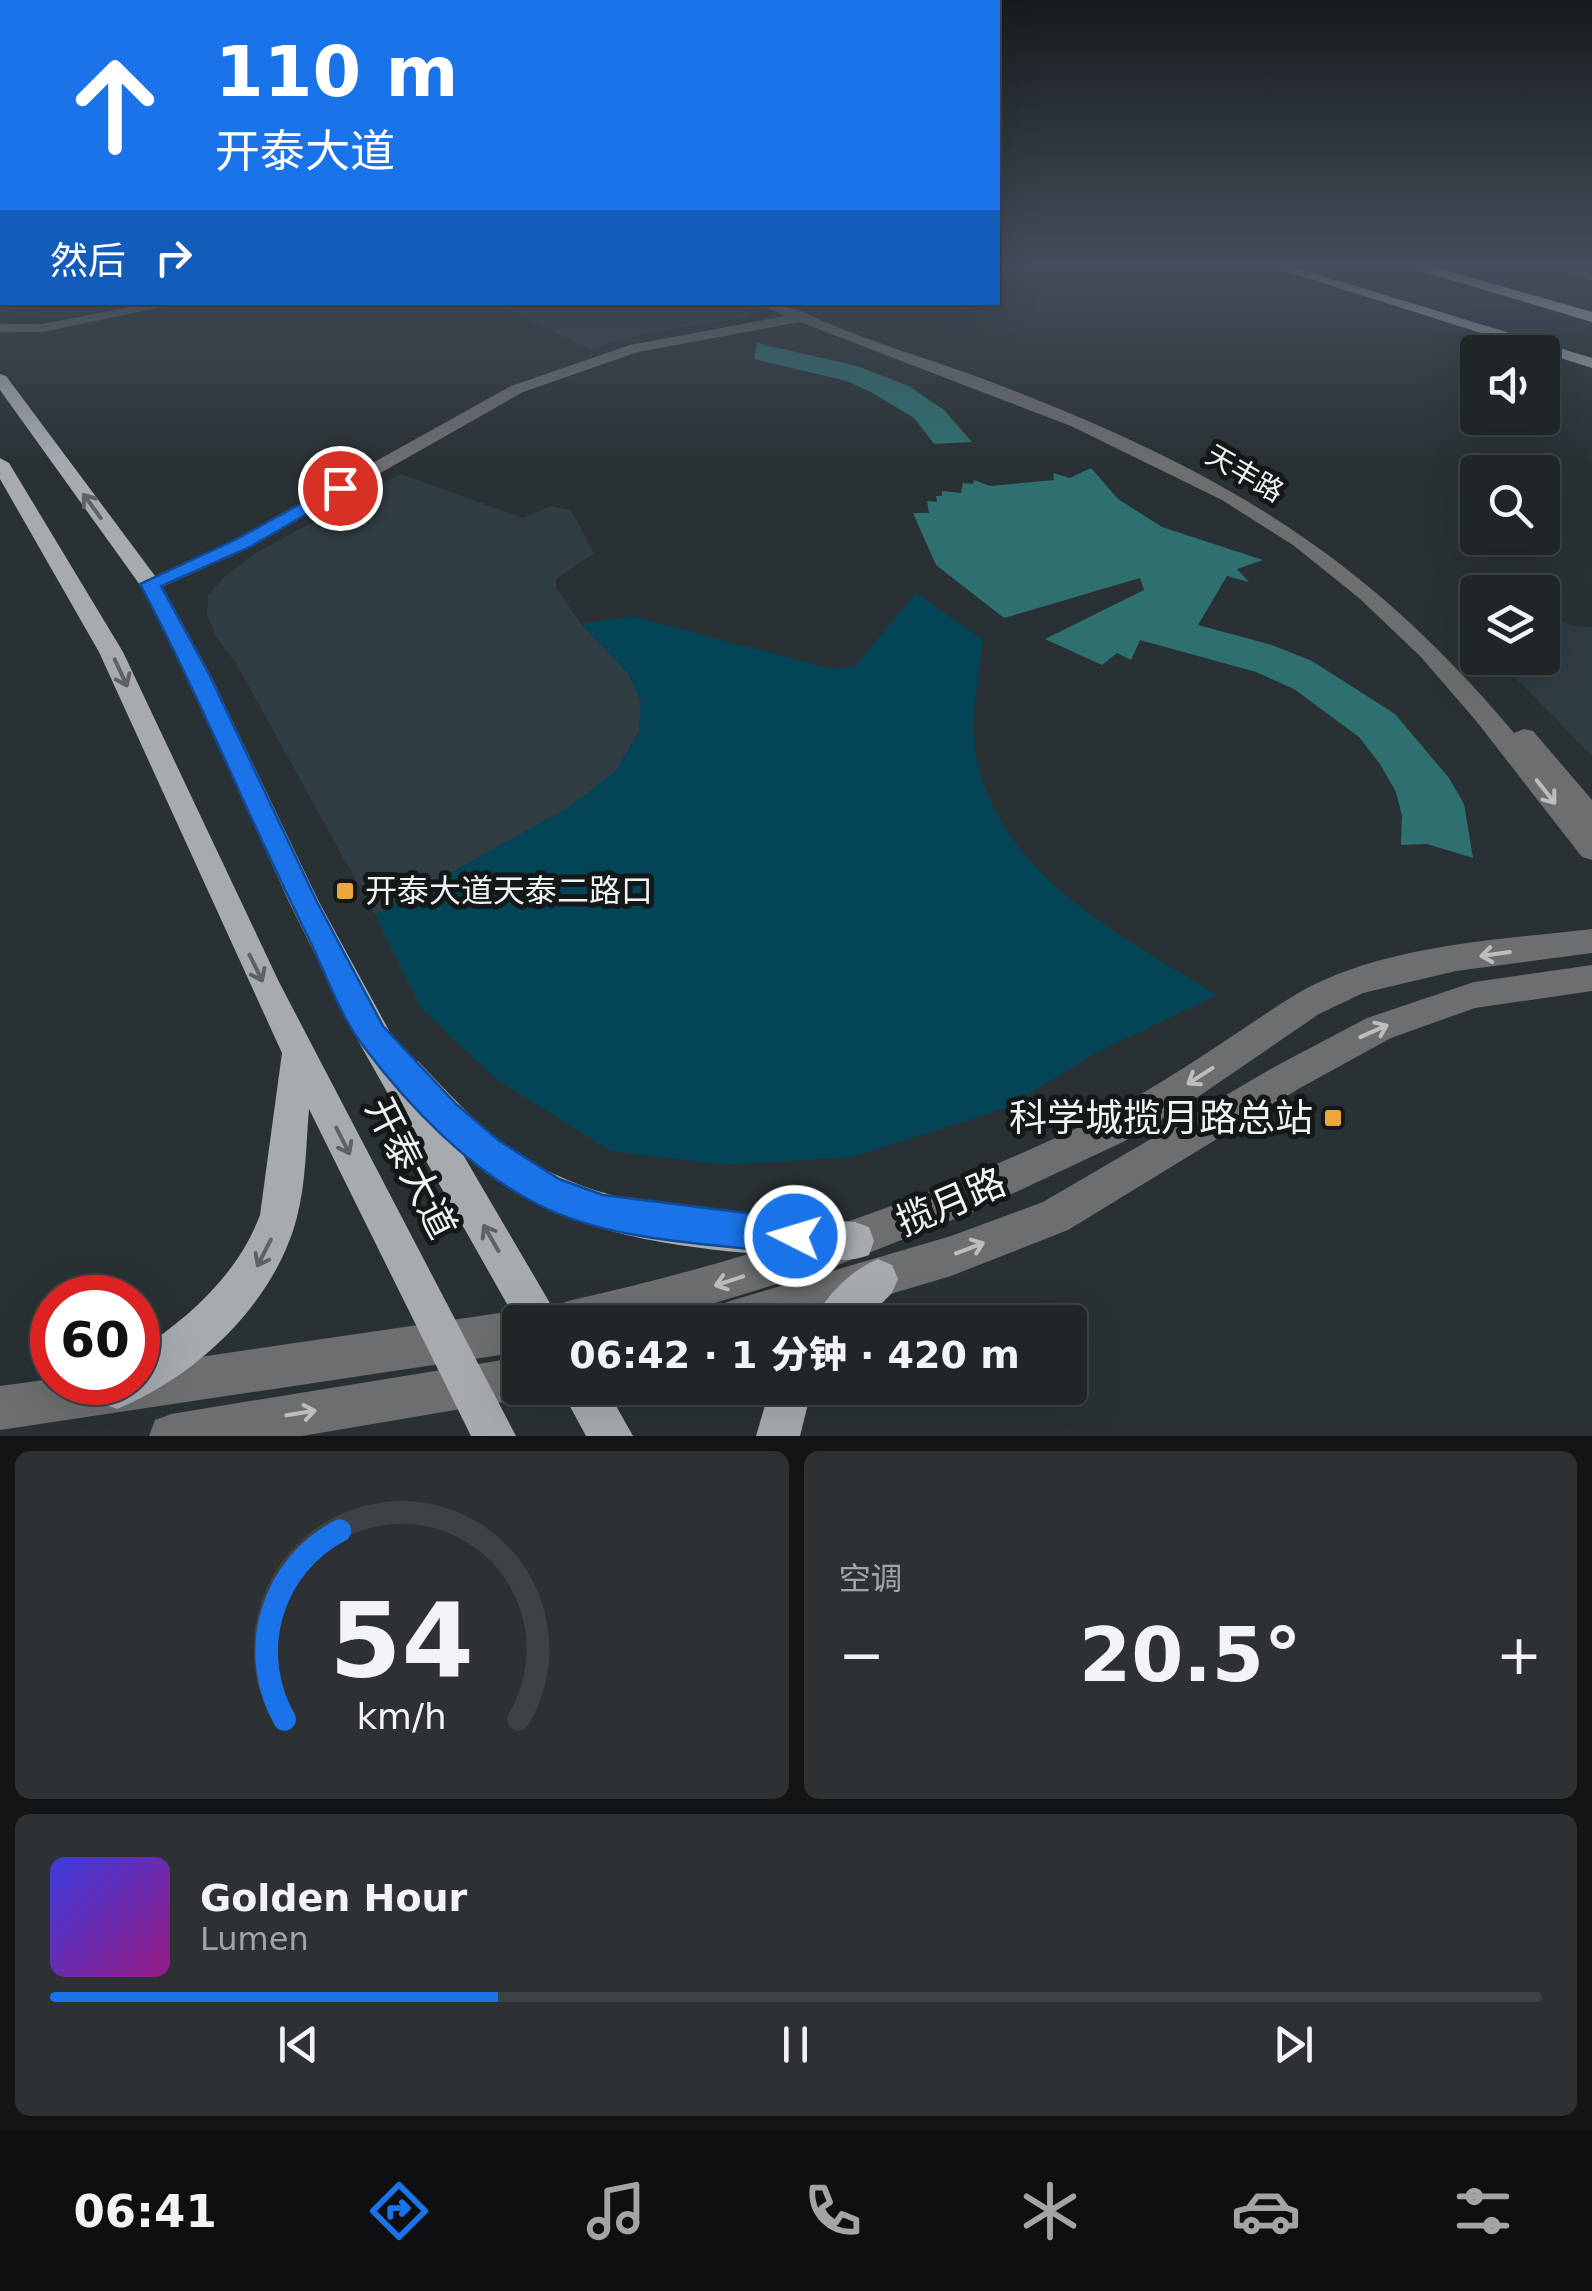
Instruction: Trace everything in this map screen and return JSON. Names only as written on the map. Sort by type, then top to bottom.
[{"type":"main road","points":[[1497,331],[1592,359]]},
{"type":"main road","points":[[1502,331],[1592,359]]},
{"type":"main road","name":"开泰大道","points":[[0,379],[150,584],[198,674],[304,902],[372,1036],[530,1305]]},
{"type":"main road","name":"开泰大道","points":[[0,463],[111,652],[199,850],[298,1054],[494,1436]]},
{"type":"main road","points":[[372,1036],[486,1152],[548,1192],[603,1212],[735,1231],[856,1241]]},
{"type":"main road","points":[[160,1357],[231,1304],[254,1274],[272,1240],[279,1215],[298,1054]]},
{"type":"main road","points":[[851,1305],[878,1279]]},
{"type":"main road","points":[[592,1405],[611,1436]]},
{"type":"main road","points":[[778,1436],[786,1405]]},
{"type":"street","points":[[0,346],[35,331]]},
{"type":"street","points":[[150,584],[243,543],[517,389],[635,348],[725,331]]},
{"type":"street","name":"天丰路","points":[[842,331],[1147,452],[1202,478],[1288,532],[1370,595],[1440,662],[1592,850]]},
{"type":"street","name":"天丰路","points":[[844,331],[1141,442],[1218,479],[1266,508],[1360,572],[1436,638],[1592,818]]},
{"type":"street","name":"揽月路","points":[[650,1305],[856,1241],[1092,1140],[1327,993],[1425,966],[1592,941]]},
{"type":"street","name":"揽月路","points":[[789,1305],[878,1279],[1054,1217],[1301,1069],[1379,1028],[1474,995],[1592,978]]},
{"type":"street","points":[[160,1378],[502,1333]]},
{"type":"street","points":[[171,1436],[502,1381]]},
{"type":"street","points":[[0,1408],[30,1402]]},
{"type":"shaded area","points":[[552,331],[657,331],[650,332],[590,349]]},
{"type":"shaded area","points":[[401,474],[523,518],[551,506],[571,510],[594,553],[556,579],[556,588],[581,624],[629,674],[641,701],[639,732],[616,771],[570,807],[375,915],[237,665],[217,638],[207,615],[208,596],[223,578],[254,554]]},
{"type":"shaded area","points":[[916,593],[983,640],[974,740],[989,797],[1009,835],[1037,868],[1105,925],[1217,995],[1092,1055],[1009,1107],[853,1157],[724,1165],[611,1151],[496,1079],[421,1008],[375,915],[569,807],[616,771],[639,732],[641,701],[629,674],[581,624],[631,616],[832,669],[855,666]]},
{"type":"shaded area","points":[[1560,621],[1592,627],[1592,756],[1513,675],[1560,675]]},
{"type":"building","points":[[757,343],[857,366],[909,386],[944,410],[972,442],[934,444],[914,418],[871,392],[847,381],[754,359]]},
{"type":"building","points":[[1091,468],[1118,499],[1162,527],[1263,560],[1237,569],[1249,582],[1227,576],[1198,625],[1272,645],[1312,661],[1395,714],[1449,778],[1464,804],[1473,858],[1427,844],[1401,845],[1402,816],[1396,792],[1380,764],[1359,737],[1294,689],[1256,672],[1140,640],[1131,660],[1117,653],[1102,665],[1045,639],[1144,590],[1140,578],[1004,618],[936,565],[913,513],[929,513],[927,501],[937,502],[936,496],[942,496],[942,491],[961,493],[963,483],[973,484],[974,480],[990,486],[1054,480],[1053,473],[1070,478]]},
{"type":"place","name":"开泰大道天泰二路口","points":[[345,891]]},
{"type":"place","name":"科学城揽月路总站","points":[[1333,1118]]},
{"type":"route","points":[[340,488],[243,543],[150,584],[198,674],[304,902],[372,1036],[486,1152],[548,1192],[603,1212],[795,1236]]}]
